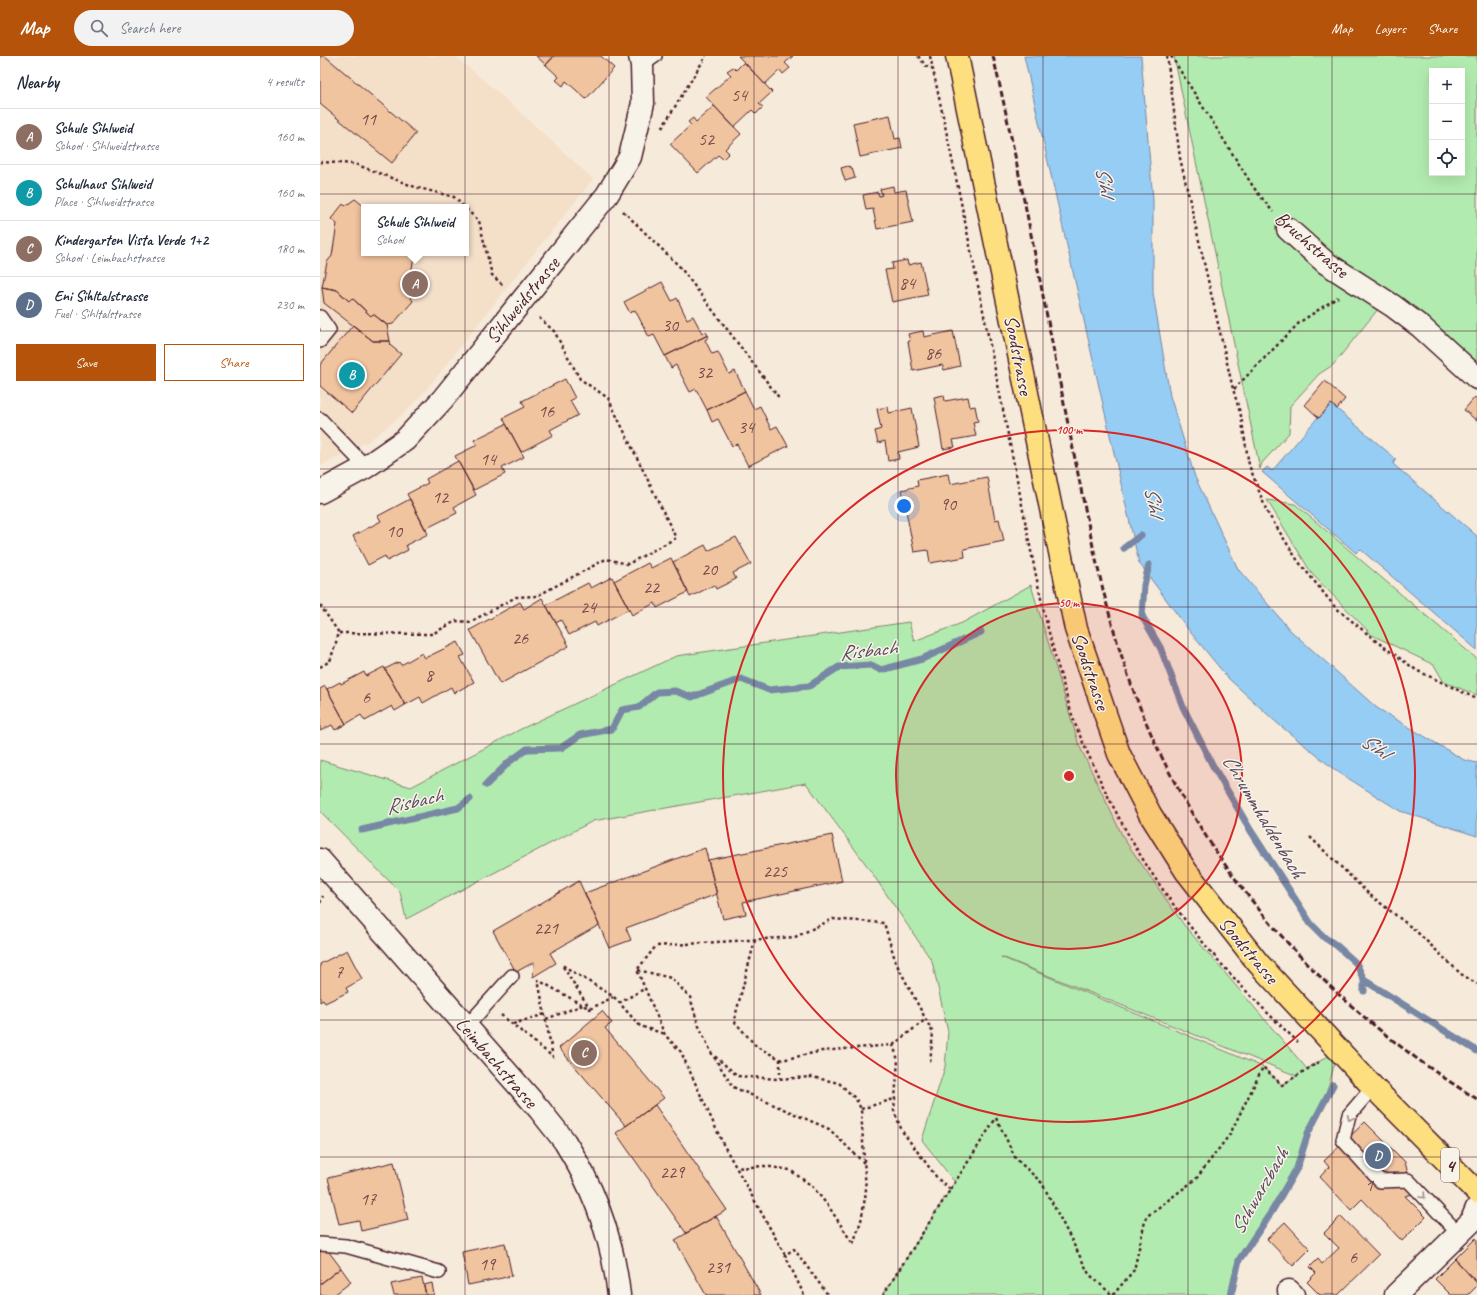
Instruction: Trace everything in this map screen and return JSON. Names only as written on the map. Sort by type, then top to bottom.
[{"type":"main road","name":"Soodstrasse","points":[[957,56],[1076,629],[1119,754],[1150,814],[1186,871],[1258,963],[1373,1087]]},
{"type":"main road","name":"4","points":[[1373,1087],[1477,1192]]},
{"type":"street","name":"Sihlweidstrasse","points":[[320,492],[366,468],[406,440],[437,406],[607,195],[630,157],[643,103],[646,59]]},
{"type":"street","name":"Bruchstrasse","points":[[1288,229],[1326,263],[1361,285],[1421,327],[1477,378]]},
{"type":"street","name":"Leimbachstrasse","points":[[320,860],[540,1110],[564,1141],[594,1199],[605,1229],[612,1254],[618,1295]]},
{"type":"street","points":[[1396,1295],[1471,1222],[1477,1208]]},
{"type":"lane","points":[[320,317],[329,330],[320,341]]},
{"type":"lane","points":[[320,419],[366,468]]},
{"type":"lane","points":[[466,1027],[512,976]]},
{"type":"lane","points":[[1373,1087],[1349,1115],[1343,1140],[1380,1181],[1408,1180],[1459,1234]]},
{"type":"lane","points":[[320,1244],[346,1246],[439,1272]]},
{"type":"path","points":[[659,134],[706,56]]},
{"type":"path","points":[[918,56],[926,66],[932,68]]},
{"type":"path","points":[[1167,56],[1180,158],[1233,389],[1241,416],[1249,465],[1267,512],[1298,561],[1335,607],[1376,641],[1416,670],[1477,699]]},
{"type":"path","name":"Bruchstrasse","points":[[1171,56],[1254,188],[1288,229]]},
{"type":"path","points":[[320,162],[355,164],[415,187],[454,197],[461,204]]},
{"type":"path","points":[[607,195],[680,267],[780,399]]},
{"type":"path","points":[[339,633],[432,634],[456,622],[470,622],[516,597],[537,596],[606,559],[628,564],[676,538],[608,398],[580,379],[554,331],[492,274],[479,221],[469,212]]},
{"type":"path","points":[[1233,389],[1300,322],[1344,293],[1361,285]]},
{"type":"path","points":[[320,605],[339,633]]},
{"type":"path","points":[[320,667],[330,661],[339,633]]},
{"type":"path","points":[[1310,837],[1370,895],[1416,931],[1461,974],[1477,984]]},
{"type":"path","points":[[637,970],[656,946],[795,938],[833,919],[884,923],[896,963],[933,1033],[930,1063]]},
{"type":"path","points":[[755,940],[734,1021],[757,1047],[780,1059],[822,1051],[893,1045],[926,1020]]},
{"type":"path","points":[[590,1009],[562,965],[614,997],[640,1026],[665,1035]]},
{"type":"path","points":[[637,970],[665,1035],[681,1052],[723,1144],[785,1255],[804,1295]]},
{"type":"path","points":[[637,970],[671,978],[690,996],[698,1024],[712,1054],[733,1086],[829,1128],[864,1163]]},
{"type":"path","points":[[487,1004],[554,1057],[538,980],[590,1009]]},
{"type":"path","points":[[619,1003],[644,989]]},
{"type":"path","points":[[590,1009],[614,997]]},
{"type":"path","points":[[546,1019],[583,1005]]},
{"type":"path","points":[[512,1024],[545,1014]]},
{"type":"path","points":[[893,1045],[898,1060],[894,1111],[902,1131],[938,1179],[950,1189]]},
{"type":"path","points":[[712,1054],[738,1076],[780,1078],[812,1076],[839,1083],[856,1099],[861,1109],[866,1192],[861,1221],[853,1244],[825,1202],[812,1186],[790,1170],[764,1166],[737,1168]]},
{"type":"path","points":[[780,1059],[780,1078]]},
{"type":"path","points":[[883,1295],[996,1118],[1016,1159],[1042,1184],[1089,1274],[1113,1295],[1134,1270],[1146,1218],[1196,1179],[1230,1134],[1263,1067],[1282,1085],[1319,1062]]},
{"type":"path","points":[[861,1109],[894,1099]]},
{"type":"path","points":[[785,1255],[794,1249],[828,1295]]},
{"type":"shaded area","points":[[320,56],[455,56],[511,104],[593,179],[426,390],[402,415],[370,440],[320,466]]},
{"type":"green space","points":[[1174,56],[1477,56],[1477,364],[1391,293],[1333,365],[1319,374],[1290,406],[1289,433],[1262,463],[1260,469]]},
{"type":"green space","points":[[1267,500],[1295,504],[1477,659],[1477,695],[1444,682],[1434,665],[1372,635],[1312,574]]},
{"type":"green space","points":[[1031,585],[1079,745],[1124,839],[1184,925],[1307,1069],[1338,1050],[1329,1085],[1289,1181],[1234,1268],[1229,1295],[883,1295],[956,1180],[954,1181],[922,1140],[945,1067],[948,1032],[932,961],[865,863],[806,783],[593,821],[406,919],[400,892],[320,811],[320,760],[411,787],[521,729],[676,656],[909,622],[914,641],[962,623]],"holes":[[[1002,957],[1297,1076],[1282,1085],[1263,1067]]]},
{"type":"water","name":"Sihl","points":[[1024,56],[1141,56],[1153,200],[1153,293],[1170,396],[1195,477],[1238,569],[1290,630],[1377,708],[1464,760],[1477,763],[1477,836],[1400,811],[1335,770],[1277,723],[1228,678],[1191,633],[1139,563]]},
{"type":"water","points":[[1330,403],[1396,459],[1393,464],[1477,536],[1477,650],[1360,549],[1356,553],[1262,472],[1267,467],[1272,471]]},
{"type":"building","points":[[320,56],[325,56],[416,133],[392,163],[320,104]]},
{"type":"building","points":[[536,56],[554,56],[546,65]]},
{"type":"building","points":[[554,56],[601,56],[614,68],[586,99],[566,81],[563,86],[556,80],[559,77],[546,65]]},
{"type":"building","points":[[738,56],[793,56],[785,63],[790,68],[783,74],[780,70],[765,84]]},
{"type":"building","points":[[744,62],[772,92],[759,104],[763,107],[756,114],[752,110],[734,127],[706,97],[731,75],[727,71],[733,67],[736,70]]},
{"type":"building","points":[[714,106],[741,134],[725,149],[729,153],[723,159],[718,155],[698,173],[670,144],[691,125],[688,122],[693,118],[696,122]]},
{"type":"building","points":[[890,115],[895,139],[900,138],[902,148],[860,157],[853,123]]},
{"type":"building","points":[[848,166],[852,168],[855,178],[845,181],[841,168]]},
{"type":"building","points":[[893,186],[894,192],[906,190],[913,222],[877,229],[873,209],[866,210],[863,195],[878,192],[879,196],[882,195],[880,189]]},
{"type":"building","points":[[355,199],[361,204],[361,256],[410,256],[414,258],[408,289],[406,290],[413,301],[393,324],[387,325],[373,314],[371,316],[352,298],[349,301],[337,290],[322,287],[327,262],[332,256],[337,224],[331,219],[343,204],[345,206]]},
{"type":"building","points":[[907,260],[908,265],[921,262],[928,295],[892,302],[885,270],[893,269],[892,263]]},
{"type":"building","points":[[662,282],[672,301],[677,298],[687,319],[693,316],[702,333],[706,332],[708,335],[665,356],[654,335],[649,337],[635,310],[630,313],[624,302]]},
{"type":"building","points":[[322,287],[337,290],[349,301],[352,298],[371,316],[373,314],[387,325],[390,341],[373,341],[324,303]]},
{"type":"building","points":[[353,325],[373,341],[390,341],[391,346],[401,354],[352,413],[320,386],[320,365]]},
{"type":"building","points":[[923,331],[924,337],[953,331],[960,366],[944,370],[942,365],[913,371],[908,334]]},
{"type":"building","points":[[708,335],[709,337],[705,340],[712,354],[718,352],[729,374],[735,371],[745,391],[707,410],[696,389],[690,392],[676,365],[671,368],[665,356]]},
{"type":"building","points":[[565,379],[575,398],[570,401],[578,415],[550,430],[553,435],[521,452],[503,418],[525,407],[522,401]]},
{"type":"building","points":[[1325,381],[1345,399],[1337,409],[1331,404],[1319,418],[1305,405]]},
{"type":"building","points":[[745,391],[754,409],[760,406],[771,429],[777,426],[788,446],[748,466],[737,444],[732,446],[718,419],[712,422],[707,410]]},
{"type":"building","points":[[944,395],[945,401],[968,397],[970,407],[975,406],[978,421],[973,422],[976,436],[953,440],[955,447],[943,449],[934,397]]},
{"type":"building","points":[[1475,397],[1477,399],[1477,421],[1464,410]]},
{"type":"building","points":[[888,407],[889,413],[912,408],[919,447],[898,452],[899,459],[888,461],[885,441],[878,443],[875,431],[881,429],[877,409]]},
{"type":"building","points":[[506,424],[524,457],[502,468],[505,474],[474,490],[455,456],[477,445],[474,440]]},
{"type":"building","points":[[458,461],[476,495],[454,507],[457,513],[425,529],[407,494],[428,483],[426,479]]},
{"type":"building","points":[[948,474],[950,484],[987,477],[995,520],[999,519],[1004,541],[964,549],[965,557],[930,563],[928,550],[914,552],[902,490],[918,486],[917,480]]},
{"type":"building","points":[[410,499],[428,534],[406,545],[408,550],[387,561],[385,556],[368,565],[353,536],[381,521],[378,516]]},
{"type":"building","points":[[736,537],[751,564],[733,573],[736,579],[716,589],[714,585],[690,597],[673,562],[705,545],[708,551]]},
{"type":"building","points":[[671,558],[688,592],[657,608],[655,603],[632,615],[614,581],[648,563],[651,568]]},
{"type":"building","points":[[612,577],[629,609],[597,626],[595,622],[569,635],[561,620],[556,623],[546,605],[588,583],[591,588]]},
{"type":"building","points":[[542,598],[569,646],[500,684],[470,630],[520,602],[524,609]]},
{"type":"building","points":[[458,642],[465,655],[460,657],[474,682],[454,693],[451,687],[423,703],[420,697],[405,705],[385,669],[399,662],[401,665],[422,653],[425,658]]},
{"type":"building","points":[[384,667],[405,705],[395,711],[392,706],[365,721],[361,715],[346,724],[327,689],[340,682],[341,684],[364,672],[366,676]]},
{"type":"building","points":[[325,686],[346,724],[335,730],[332,725],[320,731],[320,689]]},
{"type":"building","points":[[832,835],[842,881],[743,902],[746,914],[723,919],[708,860]]},
{"type":"building","points":[[705,848],[717,894],[626,928],[631,940],[609,948],[585,893]]},
{"type":"building","points":[[579,881],[599,925],[550,953],[556,963],[533,977],[534,962],[516,972],[493,931]]},
{"type":"building","points":[[347,950],[362,979],[346,988],[348,992],[325,1003],[323,1000],[320,1002],[320,964]]},
{"type":"building","points":[[602,1011],[612,1023],[605,1028],[664,1098],[626,1126],[559,1048]]},
{"type":"building","points":[[655,1105],[727,1210],[686,1233],[616,1133]]},
{"type":"building","points":[[1365,1122],[1405,1162],[1413,1194],[1405,1196],[1426,1217],[1402,1241],[1362,1199],[1351,1210],[1320,1177],[1329,1167],[1324,1161]]},
{"type":"building","points":[[394,1162],[408,1220],[361,1231],[359,1220],[339,1224],[328,1178]]},
{"type":"building","points":[[716,1216],[761,1295],[706,1295],[675,1240]]},
{"type":"building","points":[[1341,1216],[1379,1255],[1338,1295],[1320,1295],[1307,1282],[1316,1273],[1310,1267],[1318,1259],[1322,1264],[1339,1248],[1324,1233]]},
{"type":"building","points":[[1285,1222],[1310,1249],[1293,1266],[1267,1239]]},
{"type":"building","points":[[1476,1238],[1477,1240],[1477,1283],[1455,1259]]},
{"type":"building","points":[[505,1243],[512,1276],[468,1285],[462,1252]]},
{"type":"building","points":[[326,1248],[341,1268],[320,1284],[320,1252]]},
{"type":"building","points":[[1455,1259],[1477,1283],[1477,1286],[1468,1295],[1451,1295],[1435,1279]]},
{"type":"building","points":[[341,1268],[351,1282],[334,1295],[320,1295],[320,1284]]},
{"type":"building","points":[[422,1278],[426,1295],[394,1295],[391,1284]]},
{"type":"building","points":[[432,1283],[434,1295],[426,1295],[424,1285]]},
{"type":"waterway","name":"Risbach","points":[[1124,548],[1141,535]]},
{"type":"waterway","name":"Chrummhaldenbach","points":[[1149,565],[1144,585],[1142,616],[1161,649],[1183,707],[1213,766],[1251,831],[1311,924],[1325,938],[1336,945],[1356,963],[1364,980],[1477,1051]]},
{"type":"waterway","name":"Risbach","points":[[486,785],[509,762],[527,749],[561,748],[580,735],[612,729],[622,710],[639,707],[657,692],[675,691],[692,697],[741,679],[769,690],[809,686],[839,667],[871,665],[881,670],[922,659],[981,632]]},
{"type":"waterway","name":"Risbach","points":[[362,830],[458,808],[470,799]]},
{"type":"waterway","name":"Schwarzbach","points":[[1364,980],[1364,991]]},
{"type":"waterway","name":"Schwarzbach","points":[[1231,1295],[1239,1260],[1272,1211],[1297,1168],[1308,1133],[1333,1085]]},
{"type":"railway","points":[[993,56],[1102,585],[1121,654],[1146,722],[1173,780],[1205,835],[1242,887],[1282,936],[1326,982],[1373,1024],[1424,1063],[1477,1099]]},
{"type":"place","name":"Schule Sihlweid","points":[[415,284]]},
{"type":"place","name":"Schulhaus Sihlweid","points":[[352,375]]},
{"type":"place","name":"Kindergarten Vista Verde 1+2","points":[[584,1053]]},
{"type":"place","name":"Eni Sihltalstrasse","points":[[1378,1156]]}]
